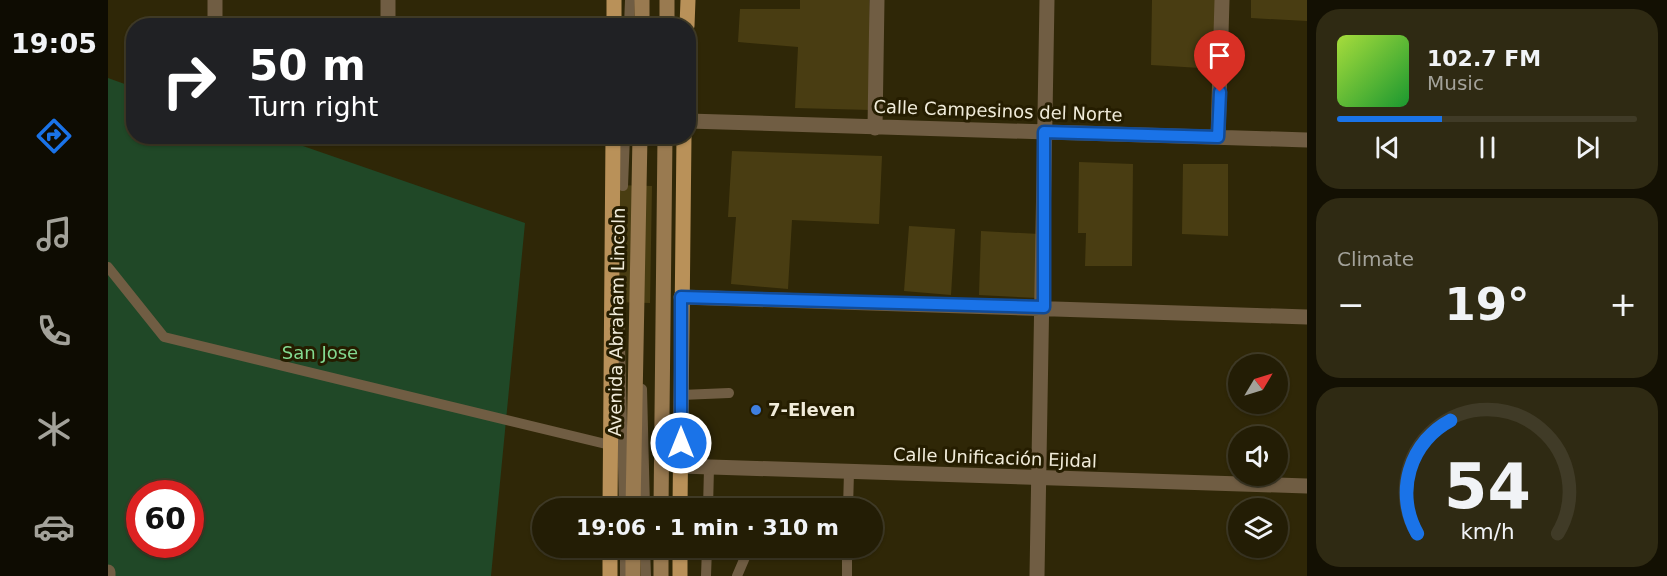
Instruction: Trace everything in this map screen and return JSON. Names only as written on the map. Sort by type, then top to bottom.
[{"type":"main road","points":[[614,0],[614,18]]},
{"type":"main road","points":[[642,0],[642,18]]},
{"type":"main road","points":[[667,0],[667,18]]},
{"type":"main road","points":[[687,18],[688,0]]},
{"type":"main road","name":"Avenida Abraham Lincoln","points":[[610,498],[613,144]]},
{"type":"main road","name":"Avenida Abraham Lincoln","points":[[633,498],[642,144]]},
{"type":"main road","points":[[661,498],[665,144]]},
{"type":"main road","points":[[680,498],[684,144]]},
{"type":"main road","points":[[610,558],[610,576]]},
{"type":"main road","points":[[633,558],[633,576]]},
{"type":"main road","points":[[661,558],[661,576]]},
{"type":"main road","points":[[680,558],[680,576]]},
{"type":"street","points":[[215,0],[215,18]]},
{"type":"street","points":[[388,0],[388,18]]},
{"type":"street","points":[[875,128],[878,0]]},
{"type":"street","points":[[1037,576],[1044,307],[1047,0]]},
{"type":"street","points":[[1218,137],[1222,0]]},
{"type":"street","name":"Calle Campesinos del Norte","points":[[696,121],[1307,140]]},
{"type":"street","points":[[681,297],[1307,317]]},
{"type":"street","name":"Calle Unificación Ejidal","points":[[681,466],[1307,486]]},
{"type":"lane","points":[[629,18],[630,0]]},
{"type":"lane","points":[[648,18],[649,0]]},
{"type":"lane","points":[[623,186],[625,144]]},
{"type":"lane","points":[[642,144],[642,186]]},
{"type":"lane","points":[[108,267],[164,338],[610,445]]},
{"type":"lane","points":[[619,302],[624,498]]},
{"type":"lane","points":[[641,303],[645,498]]},
{"type":"lane","points":[[681,395],[729,393]]},
{"type":"lane","points":[[708,498],[709,468]]},
{"type":"lane","points":[[848,498],[849,472]]},
{"type":"lane","points":[[625,558],[625,576]]},
{"type":"lane","points":[[645,558],[646,576]]},
{"type":"lane","points":[[706,576],[707,558]]},
{"type":"lane","points":[[737,576],[745,558]]},
{"type":"lane","points":[[847,558],[847,576]]},
{"type":"green space","name":"San Jose","points":[[108,78],[126,84],[126,144],[297,144],[525,223],[491,576],[108,576]]},
{"type":"building","points":[[800,0],[869,0],[871,110],[795,108],[798,47],[738,42],[740,9],[800,9]]},
{"type":"building","points":[[1152,0],[1218,0],[1217,69],[1151,65]]},
{"type":"building","points":[[1251,0],[1307,0],[1307,21],[1251,18]]},
{"type":"building","points":[[732,151],[882,156],[879,224],[792,220],[788,289],[731,284],[736,217],[728,217]]},
{"type":"building","points":[[1079,162],[1133,164],[1132,266],[1085,266],[1086,233],[1078,233]]},
{"type":"building","points":[[1183,164],[1228,164],[1228,236],[1182,234]]},
{"type":"building","points":[[615,185],[652,186],[650,303],[613,302]]},
{"type":"building","points":[[909,226],[955,229],[951,295],[904,291]]},
{"type":"building","points":[[981,231],[1040,234],[1037,298],[979,295]]},
{"type":"place","name":"7-Eleven","points":[[756,410]]},
{"type":"route","points":[[681,443],[681,297],[1044,307],[1044,132],[1218,137],[1220,92]]}]
